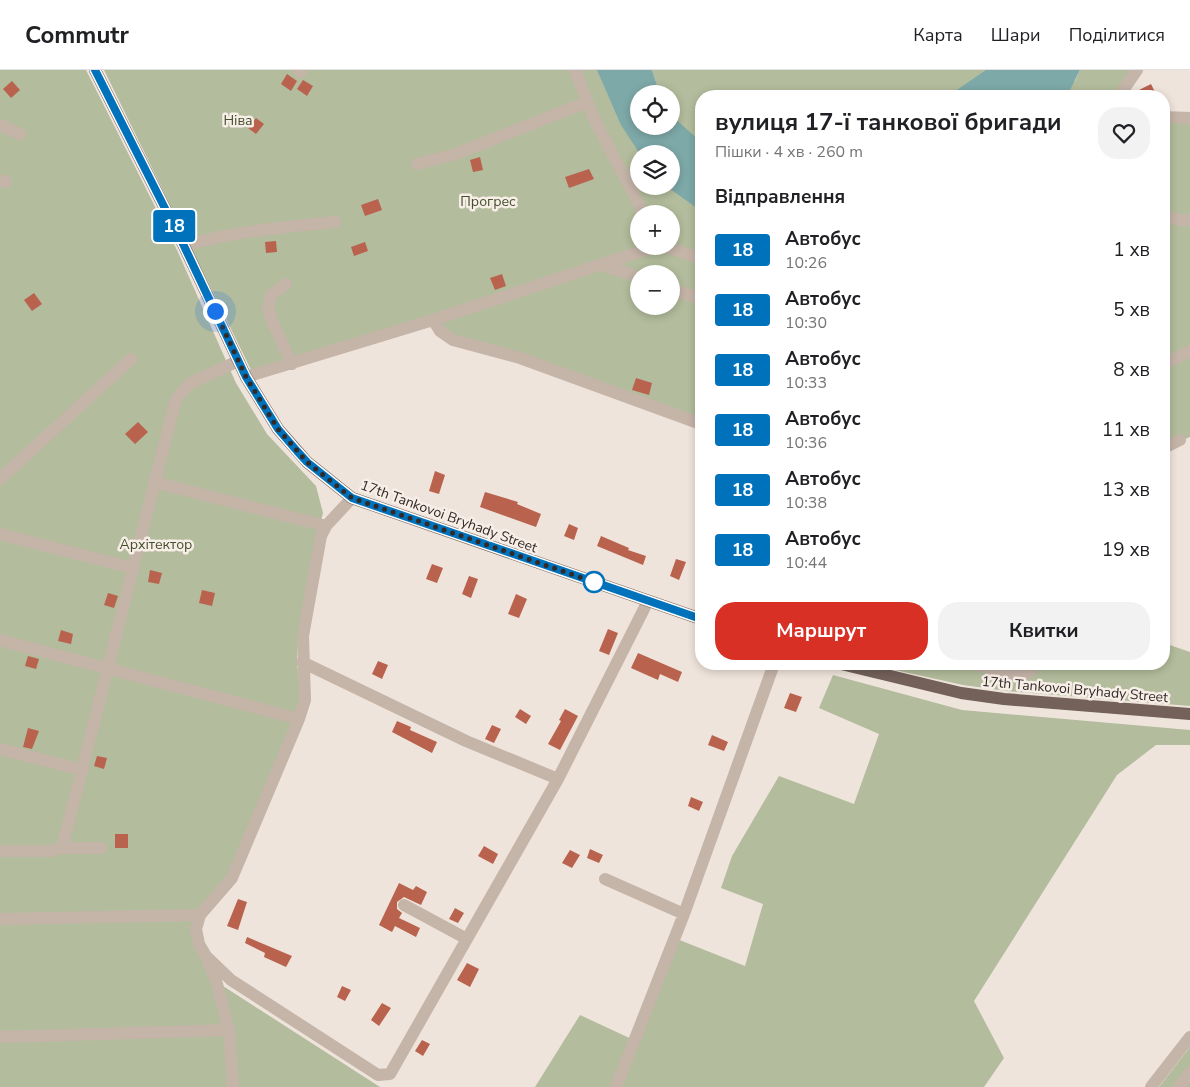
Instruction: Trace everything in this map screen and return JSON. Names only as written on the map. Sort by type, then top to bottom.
[{"type":"main road","name":"17th Tankovoi Bryhady Street","points":[[95,70],[184,246],[246,377],[278,429],[307,462],[352,498],[695,617]]},
{"type":"main road","name":"17th Tankovoi Bryhady Street","points":[[866,670],[960,693],[1004,699],[1190,714]]},
{"type":"street","points":[[575,70],[594,120],[639,205]]},
{"type":"street","points":[[1123,90],[1137,70]]},
{"type":"street","points":[[417,164],[456,154],[587,102]]},
{"type":"street","points":[[1170,117],[1190,118]]},
{"type":"street","points":[[0,126],[20,134]]},
{"type":"street","points":[[1170,218],[1190,220]]},
{"type":"street","points":[[184,246],[199,241],[277,228],[335,222]]},
{"type":"street","points":[[680,252],[695,257]]},
{"type":"street","points":[[246,377],[433,320],[632,255]]},
{"type":"street","points":[[604,265],[630,274]]},
{"type":"street","points":[[286,284],[271,295],[268,306],[272,321],[292,364]]},
{"type":"street","points":[[680,292],[695,297]]},
{"type":"street","points":[[433,320],[440,331],[452,340],[520,358],[695,422]]},
{"type":"street","points":[[1170,361],[1190,351]]},
{"type":"street","points":[[0,479],[130,359]]},
{"type":"street","points":[[62,848],[173,407],[181,390],[188,384],[238,361]]},
{"type":"street","points":[[1170,445],[1180,440]]},
{"type":"street","points":[[154,482],[326,526]]},
{"type":"street","points":[[233,1087],[229,1030],[217,984],[199,944],[196,929],[200,915],[232,878],[298,720],[305,700],[302,662],[303,636],[322,536],[326,526],[352,498]]},
{"type":"street","points":[[0,534],[133,568]]},
{"type":"street","points":[[206,956],[231,980],[378,1075],[390,1074],[558,779],[648,601]]},
{"type":"street","points":[[0,640],[298,720]]},
{"type":"street","points":[[302,662],[466,741],[558,779]]},
{"type":"street","points":[[616,1087],[684,914],[772,670]]},
{"type":"street","points":[[997,670],[1020,676],[1027,674],[1031,670]]},
{"type":"street","points":[[0,749],[83,770]]},
{"type":"street","points":[[0,851],[51,851],[62,848],[101,848]]},
{"type":"street","points":[[605,879],[684,914]]},
{"type":"street","points":[[404,905],[467,938]]},
{"type":"street","points":[[0,919],[200,915]]},
{"type":"street","points":[[0,1037],[229,1030]]},
{"type":"street","points":[[1150,1087],[1190,1036]]},
{"type":"street","points":[[1179,1087],[1190,1073]]},
{"type":"green space","name":"Архітектор","points":[[0,70],[86,70],[177,250],[236,383],[267,434],[316,486],[323,513],[298,636],[297,662],[301,698],[296,715],[227,878],[192,929],[223,986],[380,1087],[0,1087]]},
{"type":"green space","name":"Прогрес","points":[[104,70],[606,70],[630,119],[630,135],[638,135],[643,145],[630,145],[630,195],[680,195],[680,190],[695,196],[695,422],[453,340],[433,320],[254,376]]},
{"type":"green space","points":[[652,70],[996,70],[968,90],[695,90],[695,148],[680,127],[680,85],[657,85]]},
{"type":"green space","points":[[1080,70],[1137,70],[1123,90],[1059,90],[1075,81]]},
{"type":"green space","points":[[1170,117],[1190,118],[1190,437],[1170,445]]},
{"type":"green space","points":[[1170,645],[1190,652],[1190,706],[1007,691],[963,685],[895,670],[1170,670]]},
{"type":"green space","points":[[833,675],[962,710],[1190,730],[1190,745],[1156,745],[1117,775],[974,1001],[1004,1058],[984,1087],[535,1087],[580,1015],[638,1042],[677,939],[745,966],[763,904],[721,888],[732,856],[779,776],[854,804],[879,734],[819,708]]},
{"type":"green space","points":[[1190,1047],[1190,1087],[1159,1087]]},
{"type":"water","points":[[597,70],[652,70],[657,85],[630,85],[630,135],[680,135],[680,123],[695,137],[695,207],[679,195],[680,145],[634,145],[621,125]]},
{"type":"water","points":[[986,70],[1080,70],[1070,90],[957,90]]},
{"type":"building","points":[[287,74],[297,81],[291,91],[281,84]]},
{"type":"building","points":[[303,80],[313,86],[307,96],[297,89]]},
{"type":"building","points":[[12,81],[20,90],[11,98],[3,89]]},
{"type":"building","points":[[1151,84],[1154,90],[1139,90]]},
{"type":"building","points":[[256,118],[264,124],[256,134],[248,128]]},
{"type":"building","points":[[480,157],[483,170],[473,172],[470,160]]},
{"type":"building","points":[[589,169],[594,179],[569,188],[565,177]]},
{"type":"building","points":[[378,199],[382,210],[365,216],[361,205]]},
{"type":"building","points":[[276,241],[277,252],[266,253],[265,242]]},
{"type":"building","points":[[365,242],[368,251],[354,256],[351,247]]},
{"type":"building","points":[[502,274],[506,286],[495,290],[490,278]]},
{"type":"building","points":[[34,293],[42,304],[32,311],[24,300]]},
{"type":"building","points":[[636,378],[652,383],[649,395],[632,390]]},
{"type":"building","points":[[138,422],[148,432],[135,444],[125,434]]},
{"type":"building","points":[[435,471],[445,475],[439,494],[429,491]]},
{"type":"building","points":[[485,492],[518,502],[517,504],[541,514],[536,527],[480,507]]},
{"type":"building","points":[[569,524],[578,528],[574,540],[564,536]]},
{"type":"building","points":[[601,536],[629,548],[628,550],[646,556],[643,565],[597,546]]},
{"type":"building","points":[[676,559],[686,562],[679,580],[670,576]]},
{"type":"building","points":[[432,564],[443,568],[437,583],[426,579]]},
{"type":"building","points":[[150,570],[162,573],[159,584],[148,582]]},
{"type":"building","points":[[469,576],[478,579],[471,598],[462,594]]},
{"type":"building","points":[[202,590],[215,593],[212,606],[199,603]]},
{"type":"building","points":[[108,593],[118,596],[114,608],[104,605]]},
{"type":"building","points":[[516,594],[527,599],[519,618],[508,614]]},
{"type":"building","points":[[608,629],[618,633],[609,655],[599,651]]},
{"type":"building","points":[[61,630],[73,634],[71,644],[58,641]]},
{"type":"building","points":[[638,653],[682,672],[678,682],[660,674],[658,680],[631,668]]},
{"type":"building","points":[[28,656],[39,659],[36,669],[25,666]]},
{"type":"building","points":[[378,661],[388,665],[382,679],[372,674]]},
{"type":"building","points":[[790,693],[802,697],[796,712],[784,708]]},
{"type":"building","points":[[520,709],[531,716],[526,724],[515,717]]},
{"type":"building","points":[[565,709],[578,716],[560,750],[548,744],[561,721],[559,720]]},
{"type":"building","points":[[397,721],[411,727],[410,730],[437,742],[432,753],[392,732]]},
{"type":"building","points":[[492,725],[501,729],[494,743],[485,739]]},
{"type":"building","points":[[28,728],[39,731],[32,749],[23,747]]},
{"type":"building","points":[[712,735],[728,742],[724,751],[708,745]]},
{"type":"building","points":[[97,756],[107,758],[104,769],[94,766]]},
{"type":"building","points":[[691,797],[703,802],[699,811],[688,806]]},
{"type":"building","points":[[115,834],[128,834],[128,848],[115,848]]},
{"type":"building","points":[[484,846],[498,854],[493,864],[478,856]]},
{"type":"building","points":[[590,849],[603,855],[599,863],[587,858]]},
{"type":"building","points":[[570,850],[580,855],[572,868],[562,863]]},
{"type":"building","points":[[399,883],[413,890],[416,886],[427,892],[421,905],[404,897],[397,902],[397,909],[402,913],[399,918],[420,928],[416,937],[395,926],[392,932],[379,925]]},
{"type":"building","points":[[238,899],[247,902],[238,930],[227,926]]},
{"type":"building","points":[[455,908],[464,913],[458,923],[449,919]]},
{"type":"building","points":[[247,937],[292,956],[286,967],[264,957],[265,953],[245,943]]},
{"type":"building","points":[[467,963],[479,969],[470,987],[457,980]]},
{"type":"building","points":[[342,986],[351,990],[345,1001],[337,997]]},
{"type":"building","points":[[382,1003],[391,1008],[379,1026],[371,1020]]},
{"type":"building","points":[[422,1040],[430,1044],[423,1056],[415,1051]]},
{"type":"bus line","name":"18","points":[[95,70],[184,246],[246,377],[278,429],[307,462],[352,498],[404,518],[695,617]]},
{"type":"route","points":[[215,311],[246,377],[278,429],[307,462],[352,498],[404,518],[594,582]]},
{"type":"park label","name":"Ніва","points":[[238,120]]}]
